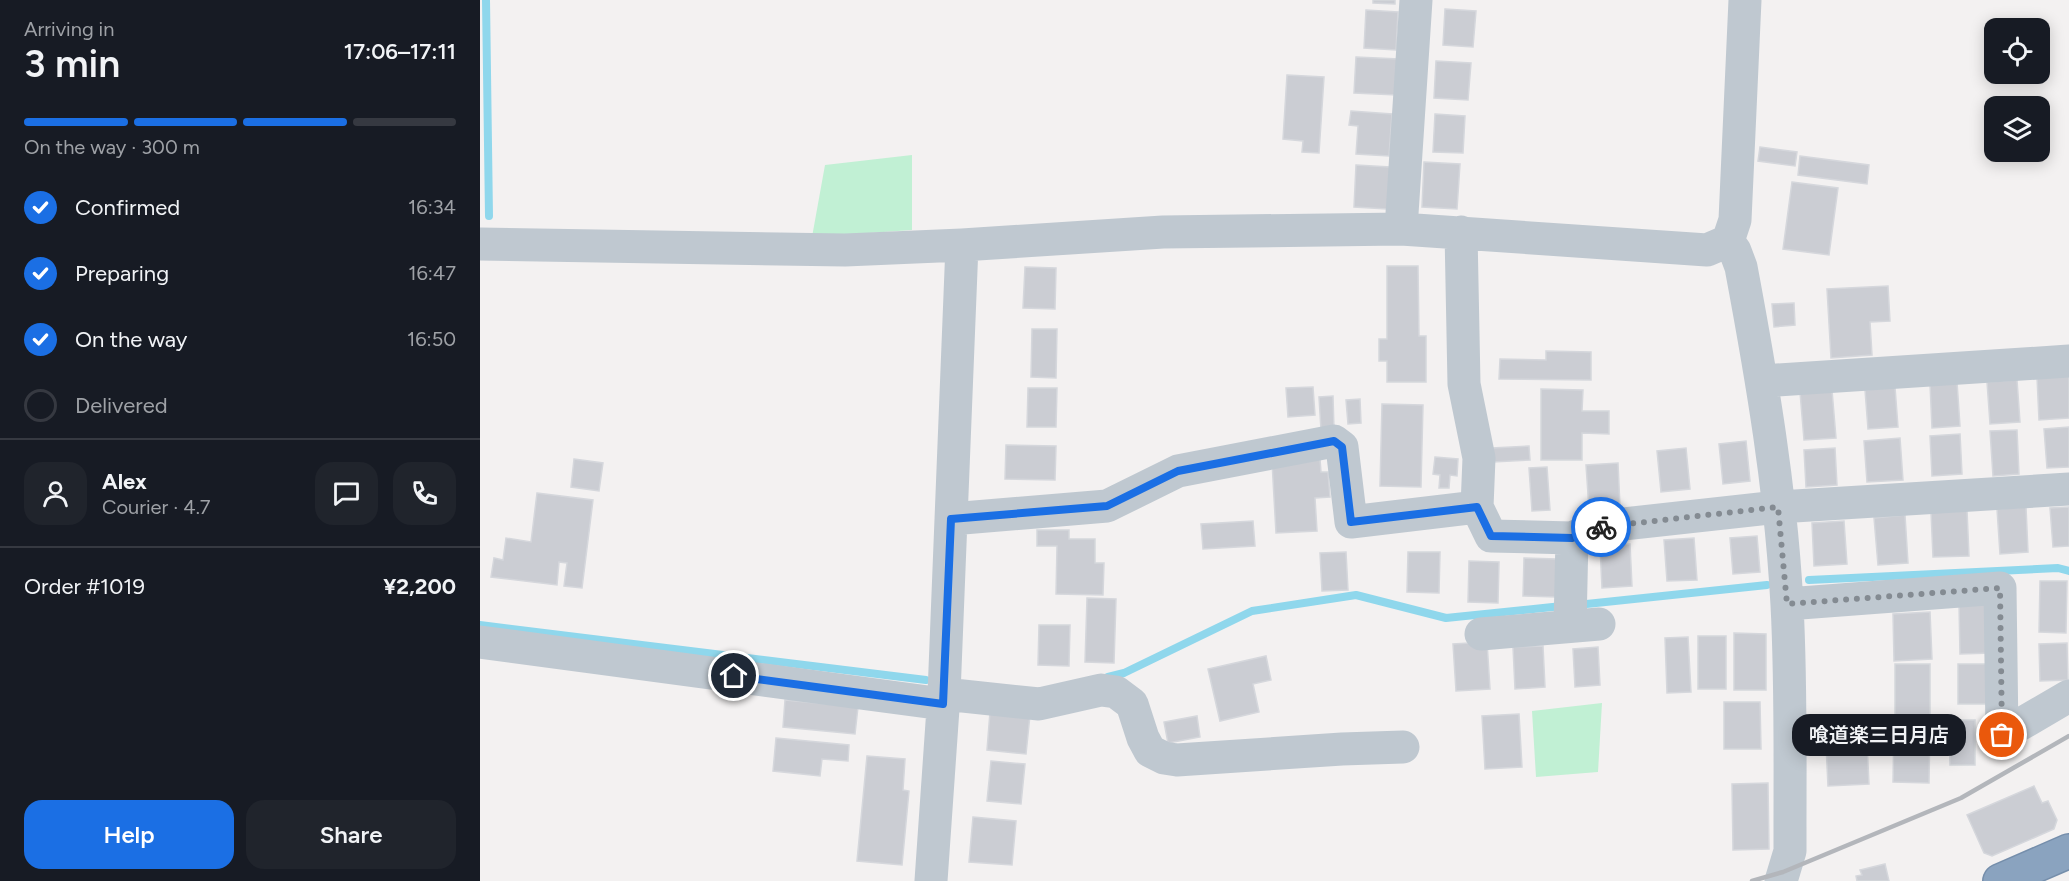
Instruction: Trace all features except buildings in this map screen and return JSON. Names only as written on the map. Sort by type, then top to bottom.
[{"type":"highway","points":[[2000,881],[2069,851]]},
{"type":"street","points":[[1401,229],[1416,0]]},
{"type":"street","points":[[480,244],[845,250],[1163,232],[1401,229],[1707,250],[1728,241],[1735,220],[1744,0]]},
{"type":"street","points":[[1461,232],[1464,384],[1479,458],[1477,507],[1491,536],[1572,538],[1596,527],[1778,507],[2069,489]]},
{"type":"street","points":[[1728,241],[1741,267],[1762,381],[1778,507],[1787,604],[1791,827],[1790,851],[1781,881]]},
{"type":"street","points":[[931,881],[943,699],[962,245]]},
{"type":"street","points":[[1762,381],[2069,361]]},
{"type":"street","points":[[951,519],[1107,506],[1178,471],[1334,441],[1342,447],[1351,522],[1477,507]]},
{"type":"street","points":[[1481,634],[1585,625],[1571,594],[1572,538]]},
{"type":"street","points":[[1787,604],[2000,588],[2002,735],[2069,696]]},
{"type":"street","points":[[480,642],[943,699],[1039,704],[1101,690],[1116,692],[1132,704],[1143,738],[1150,751],[1164,758],[1177,760],[1403,747]]},
{"type":"green space","points":[[912,155],[912,230],[812,237],[825,165]]},
{"type":"green space","points":[[1602,703],[1598,772],[1536,777],[1532,711]]},
{"type":"waterway","points":[[486,0],[489,216]]},
{"type":"waterway","points":[[1809,580],[2058,568],[2069,571]]},
{"type":"waterway","points":[[1577,605],[1767,585]]},
{"type":"waterway","points":[[1108,677],[1124,673],[1252,611],[1356,595],[1446,618],[1562,606]]},
{"type":"waterway","points":[[480,625],[926,680]]},
{"type":"railway","points":[[1752,881],[1783,872],[1961,798],[2069,736]]},
{"type":"way so far","points":[[1601,527],[1778,507],[1787,604],[2000,588],[2002,735]]},
{"type":"place","name":"喰道楽三日月店","points":[[2002,735]]},
{"type":"route","points":[[734,676],[943,704],[951,519],[1107,506],[1178,471],[1334,441],[1342,447],[1351,522],[1477,507],[1491,536],[1572,538],[1601,527]]}]
